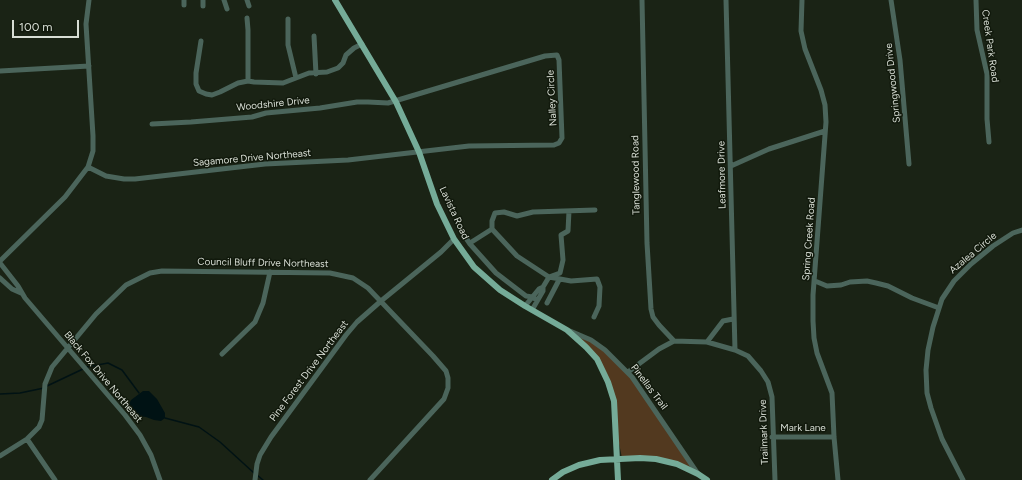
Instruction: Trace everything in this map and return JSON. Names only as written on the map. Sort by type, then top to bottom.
[{"type":"main road","name":"Lavista Road","points":[[335,0],[396,102],[419,152],[437,204],[454,239],[474,267],[500,290],[567,330],[597,359],[608,382],[614,401],[618,480]]},
{"type":"main road","points":[[552,480],[563,472],[579,465],[596,461],[640,458],[656,459],[679,465],[707,480]]},
{"type":"street","points":[[0,262],[65,197],[88,167],[92,151],[93,136],[86,24],[89,0]]},
{"type":"street","points":[[224,0],[227,9]]},
{"type":"street","points":[[247,0],[249,6]]},
{"type":"street","name":"Tanglewood Road","points":[[642,0],[646,243],[651,309],[653,317],[674,341]]},
{"type":"street","name":"Leafmore Drive","points":[[726,0],[731,166],[733,319],[735,350]]},
{"type":"street","name":"Spring Creek Road","points":[[802,0],[801,31],[805,49],[821,90],[826,122],[813,314],[814,338],[826,380],[832,393],[838,480]]},
{"type":"street","name":"Springwood Drive","points":[[891,0],[900,60],[909,164]]},
{"type":"street","name":"Creek Park Road","points":[[976,0],[977,30],[987,74],[987,119],[989,142]]},
{"type":"street","points":[[247,18],[248,81]]},
{"type":"street","points":[[288,19],[288,45],[296,78]]},
{"type":"street","points":[[314,36],[316,74]]},
{"type":"street","points":[[201,41],[196,72],[196,84],[199,91],[212,95],[238,83],[248,81],[283,83],[309,73],[316,74],[327,72],[338,68],[343,63],[346,55],[354,48],[362,44]]},
{"type":"street","name":"Nalley Circle","points":[[396,102],[545,56],[557,55],[559,60],[562,126],[562,138],[559,143],[554,145],[470,146],[419,152]]},
{"type":"street","points":[[0,71],[89,66]]},
{"type":"street","name":"Woodshire Drive","points":[[152,124],[252,117],[266,113],[320,108],[357,102],[396,102]]},
{"type":"street","points":[[731,166],[769,149],[825,131]]},
{"type":"street","name":"Sagamore Drive Northeast","points":[[88,167],[106,176],[124,179],[265,164],[348,160],[419,152]]},
{"type":"street","points":[[594,318],[599,306],[600,287],[598,280],[571,281],[549,277],[516,256],[492,229],[492,221],[494,213],[504,212],[517,216],[533,212],[595,210]]},
{"type":"street","points":[[525,306],[543,287],[549,277],[560,273],[563,260],[561,235],[568,231],[569,211]]},
{"type":"street","points":[[470,243],[492,229]]},
{"type":"street","name":"Azalea Circle","points":[[963,480],[942,439],[927,393],[926,370],[933,326],[942,299],[954,280],[993,246],[1013,233],[1022,230]]},
{"type":"street","points":[[462,232],[496,273],[526,296],[537,300]]},
{"type":"street","name":"Pine Forest Drive Northeast","points":[[255,480],[260,455],[271,437],[346,335],[357,322],[441,252],[454,239]]},
{"type":"street","name":"Black Fox Drive Northeast","points":[[0,262],[18,286],[21,293],[140,435],[151,455],[160,480]]},
{"type":"street","name":"Council Bluff Drive Northeast","points":[[0,456],[27,439],[40,427],[46,384],[52,367],[96,314],[126,285],[150,273],[162,271],[330,273],[353,278],[368,288],[446,371],[448,378],[448,388],[444,399],[370,480]]},
{"type":"street","points":[[222,354],[255,322],[263,303],[270,272]]},
{"type":"street","name":"Black Fox Drive Northeast","points":[[0,278],[12,289],[21,293]]},
{"type":"street","points":[[547,304],[560,280]]},
{"type":"street","points":[[815,281],[827,286],[841,285],[850,282],[876,282],[939,308]]},
{"type":"street","points":[[532,310],[543,291],[543,287]]},
{"type":"street","points":[[707,342],[723,321],[733,319]]},
{"type":"street","name":"Pinellas Trail","points":[[567,330],[591,340],[605,350],[628,372],[698,474]]},
{"type":"street","name":"Trailmark Drive","points":[[628,372],[659,348],[674,341],[707,342],[735,350],[748,356],[768,382],[772,397],[772,437],[775,480]]},
{"type":"street","name":"Mark Lane","points":[[772,437],[834,437]]},
{"type":"street","points":[[27,439],[55,480]]},
{"type":"shaded area","points":[[567,330],[591,340],[628,372],[692,468],[650,458],[622,458],[615,423],[614,401],[597,359]]},
{"type":"shaded area","points":[[143,391],[149,391],[157,399],[165,413],[165,418],[161,421],[137,416],[128,406],[131,400]]},
{"type":"waterway","points":[[87,367],[108,363],[122,370],[139,393]]},
{"type":"waterway","points":[[47,386],[83,369]]},
{"type":"waterway","points":[[0,394],[20,393],[44,388]]},
{"type":"waterway","points":[[165,418],[199,427],[220,442],[254,473]]},
{"type":"waterway","points":[[257,475],[263,480]]}]
